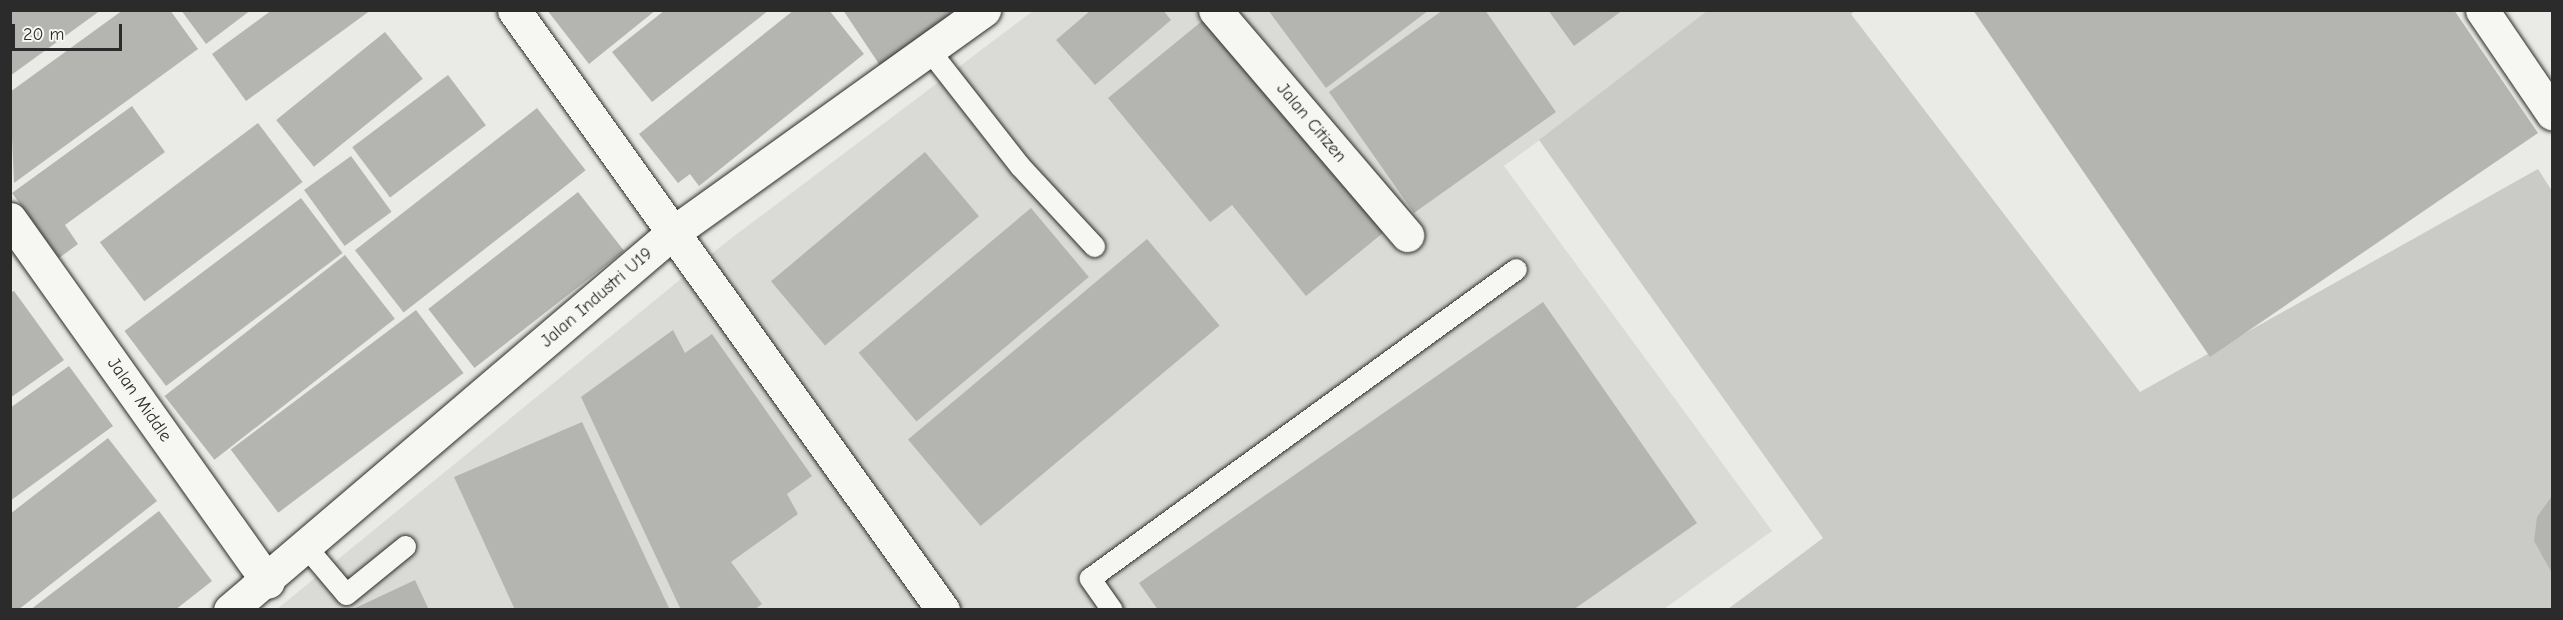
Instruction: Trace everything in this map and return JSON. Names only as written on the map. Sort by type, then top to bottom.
[{"type":"street","points":[[514,10],[671,234],[943,609]]},
{"type":"street","name":"Jalan Industri U19","points":[[230,609],[268,582],[671,234],[984,10]]},
{"type":"street","name":"Jalan Citizen","points":[[1215,10],[1407,235]]},
{"type":"street","points":[[2482,10],[2553,113]]},
{"type":"street","name":"Jalan Middle","points":[[10,219],[268,582]]},
{"type":"lane","points":[[929,50],[976,114],[1094,246]]},
{"type":"lane","points":[[1112,609],[1090,578],[1516,269]]},
{"type":"lane","points":[[307,548],[346,594],[405,546]]},
{"type":"shaded area","points":[[1033,11],[1716,11],[1504,166],[1772,531],[1664,609],[276,610],[725,243]]},
{"type":"shaded area","points":[[1707,11],[1855,11],[1851,14],[2140,392],[2538,169],[2552,191],[2552,609],[1728,609],[1823,538],[1539,140]]},
{"type":"building","points":[[10,10],[101,10],[10,76]]},
{"type":"building","points":[[123,10],[170,10],[198,49],[14,183],[10,92]]},
{"type":"building","points":[[181,10],[251,10],[206,44]]},
{"type":"building","points":[[272,10],[371,10],[246,101],[212,54]]},
{"type":"building","points":[[547,10],[656,10],[589,64]]},
{"type":"building","points":[[665,10],[769,10],[652,102],[612,52]]},
{"type":"building","points":[[794,10],[829,10],[864,54],[699,186],[690,174],[678,183],[639,134]]},
{"type":"building","points":[[843,10],[959,10],[883,70]]},
{"type":"building","points":[[1091,10],[1163,10],[1171,20],[1095,85],[1056,40]]},
{"type":"building","points":[[1268,10],[1429,10],[1326,88]]},
{"type":"building","points":[[1443,10],[1485,10],[1556,112],[1414,213],[1329,92]]},
{"type":"building","points":[[1548,10],[1623,10],[1574,46]]},
{"type":"building","points":[[1973,10],[2454,10],[2538,133],[2210,357]]},
{"type":"building","points":[[1207,17],[1384,232],[1306,296],[1232,205],[1210,222],[1108,98]]},
{"type":"building","points":[[385,32],[423,79],[314,167],[276,120]]},
{"type":"building","points":[[448,75],[486,125],[390,198],[352,147]]},
{"type":"building","points":[[132,106],[165,152],[65,225],[78,244],[59,258],[12,193]]},
{"type":"building","points":[[537,108],[586,170],[404,312],[355,250]]},
{"type":"building","points":[[258,123],[303,182],[144,301],[100,242]]},
{"type":"building","points":[[925,152],[979,216],[825,346],[771,281]]},
{"type":"building","points":[[351,156],[392,212],[345,246],[304,190]]},
{"type":"building","points":[[578,192],[624,251],[474,368],[428,309]]},
{"type":"building","points":[[301,198],[343,253],[166,386],[125,331]]},
{"type":"building","points":[[1031,208],[1089,277],[916,422],[859,353]]},
{"type":"building","points":[[1147,239],[1220,326],[981,526],[908,440]]},
{"type":"building","points":[[345,255],[395,319],[214,460],[165,396]]},
{"type":"building","points":[[14,291],[64,360],[10,398],[10,293]]},
{"type":"building","points":[[1543,302],[1697,523],[1573,610],[1158,610],[1139,583]]},
{"type":"building","points":[[416,310],[464,373],[278,513],[231,450]]},
{"type":"building","points":[[673,330],[685,353],[712,334],[812,476],[787,494],[798,514],[731,562],[762,604],[754,610],[681,610],[581,397]]},
{"type":"building","points":[[69,366],[113,426],[10,501],[10,408]]},
{"type":"building","points":[[582,422],[670,610],[515,610],[454,477]]},
{"type":"building","points":[[108,438],[157,501],[18,610],[10,610],[10,514]]},
{"type":"building","points":[[2552,496],[2552,573],[2534,541],[2537,517]]},
{"type":"building","points":[[159,511],[212,581],[175,610],[30,610]]},
{"type":"building","points":[[415,580],[429,610],[351,610]]}]
